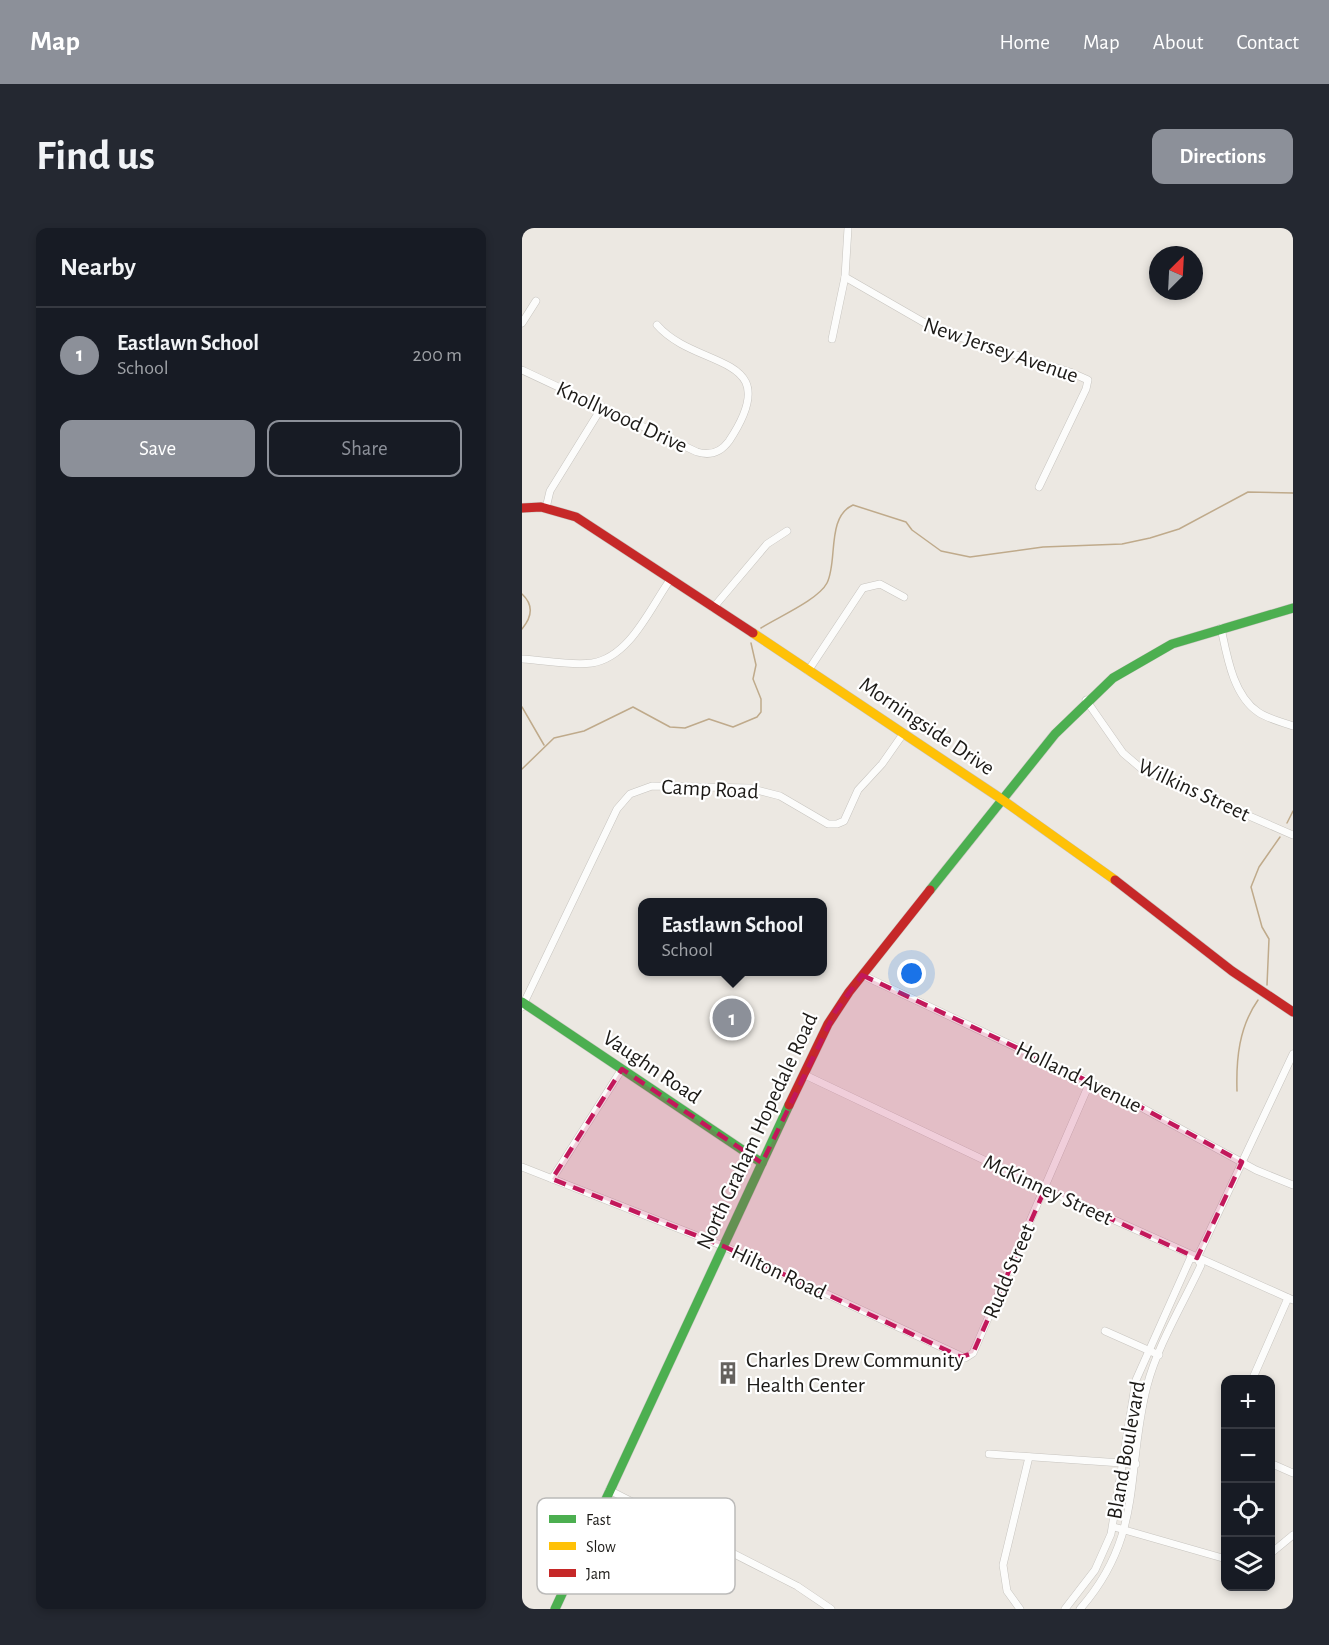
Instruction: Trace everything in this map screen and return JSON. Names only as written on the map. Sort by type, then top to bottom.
[{"type":"street","points":[[832,339],[845,277],[848,228]]},
{"type":"street","name":"New Jersey Avenue","points":[[845,277],[937,330],[1070,372],[1088,380],[1086,390],[1039,487]]},
{"type":"street","points":[[522,323],[536,301]]},
{"type":"street","name":"Knollwood Drive","points":[[522,370],[702,453],[714,453],[727,444],[742,419],[748,405],[748,389],[742,376],[731,367],[667,336],[657,325]]},
{"type":"street","points":[[546,508],[550,491],[602,407]]},
{"type":"street","name":"Morningside Drive","points":[[522,508],[546,508],[576,517],[1003,800],[1104,871],[1231,972],[1293,1012]]},
{"type":"street","points":[[713,608],[767,544],[787,531]]},
{"type":"street","points":[[522,659],[584,664],[609,658],[632,636],[670,580]]},
{"type":"street","points":[[808,671],[864,588],[880,584],[904,597]]},
{"type":"street","name":"North Graham Hopedale Road","points":[[605,1498],[828,1024],[862,975],[1086,700],[1117,675],[1150,654],[1187,638],[1293,608]]},
{"type":"street","points":[[1221,628],[1235,680],[1245,700],[1266,716],[1293,726]]},
{"type":"street","name":"Wilkins Street","points":[[1086,700],[1127,757],[1143,770],[1293,836]]},
{"type":"street","name":"Camp Road","points":[[523,1004],[617,809],[630,794],[652,786],[760,789],[780,796],[828,824],[837,824],[847,817],[858,790],[882,764],[903,734]]},
{"type":"street","name":"Holland Avenue","points":[[862,975],[1090,1082],[1242,1162],[1293,1185]]},
{"type":"street","name":"Vaughn Road","points":[[523,1004],[762,1163]]},
{"type":"street","name":"Bland Boulevard","points":[[1197,1258],[1293,1054]]},
{"type":"street","points":[[552,1179],[622,1070]]},
{"type":"street","name":"McKinney Street","points":[[805,1075],[1045,1189],[1291,1299]]},
{"type":"street","name":"Rudd Street","points":[[965,1358],[973,1353],[1090,1082]]},
{"type":"street","name":"Hilton Road","points":[[522,1167],[723,1246],[965,1358]]},
{"type":"street","name":"Bland Boulevard","points":[[1065,1609],[1095,1570],[1114,1527],[1134,1390],[1190,1259],[1197,1258]]},
{"type":"street","name":"Bland Boulevard","points":[[1080,1609],[1103,1579],[1125,1530],[1144,1401],[1159,1355],[1201,1265],[1197,1258]]},
{"type":"street","points":[[1254,1375],[1291,1299]]},
{"type":"street","points":[[1105,1331],[1159,1355]]},
{"type":"street","points":[[989,1454],[1136,1464]]},
{"type":"street","points":[[1020,1609],[1007,1591],[1003,1565],[1029,1457]]},
{"type":"street","points":[[1275,1465],[1293,1473]]},
{"type":"street","points":[[609,1490],[625,1498]]},
{"type":"street","points":[[1114,1527],[1221,1558]]},
{"type":"street","points":[[1275,1550],[1293,1535]]},
{"type":"street","points":[[735,1554],[797,1586],[831,1609]]},
{"type":"street","name":"North Graham Hopedale Road","points":[[555,1609],[562,1594]]},
{"type":"highlighted area","points":[[862,975],[1124,1098],[1242,1162],[1197,1258],[1045,1189],[973,1353],[961,1357],[723,1246],[552,1179],[622,1069],[762,1163],[835,1012]]},
{"type":"waterway","points":[[761,628],[807,602],[827,583],[839,519],[853,505],[906,522],[912,530],[941,551],[970,557],[1043,547],[1122,544],[1179,529],[1248,492],[1293,493]]},
{"type":"waterway","points":[[522,594],[530,607],[530,616],[522,629]]},
{"type":"waterway","points":[[522,769],[554,738],[584,731],[633,707],[670,727],[685,728],[709,719],[733,727],[757,717],[761,712],[761,699],[753,679],[756,665],[751,643]]},
{"type":"waterway","points":[[522,707],[544,745]]},
{"type":"waterway","points":[[1287,823],[1293,811]]},
{"type":"waterway","points":[[1267,985],[1269,939],[1262,927],[1251,887],[1259,867],[1280,837]]},
{"type":"waterway","points":[[1237,1091],[1240,1044],[1247,1021],[1258,1000]]},
{"type":"traffic: fast","points":[[930,890],[1055,734],[1113,678],[1172,644],[1293,608]]},
{"type":"traffic: fast","points":[[522,1002],[762,1163]]},
{"type":"traffic: fast","points":[[607,1498],[789,1105]]},
{"type":"traffic: fast","points":[[555,1609],[562,1594]]},
{"type":"traffic: slow","points":[[753,633],[997,796],[1115,880]]},
{"type":"traffic: jam","points":[[522,508],[541,507],[576,517],[753,633]]},
{"type":"traffic: jam","points":[[1115,880],[1232,971],[1293,1012]]},
{"type":"traffic: jam","points":[[789,1105],[828,1024],[849,992],[930,890]]},
{"type":"place","name":"Eastlawn School","points":[[732,1018]]},
{"type":"place","name":"Charles Drew Community Health Center","points":[[728,1373]]}]
